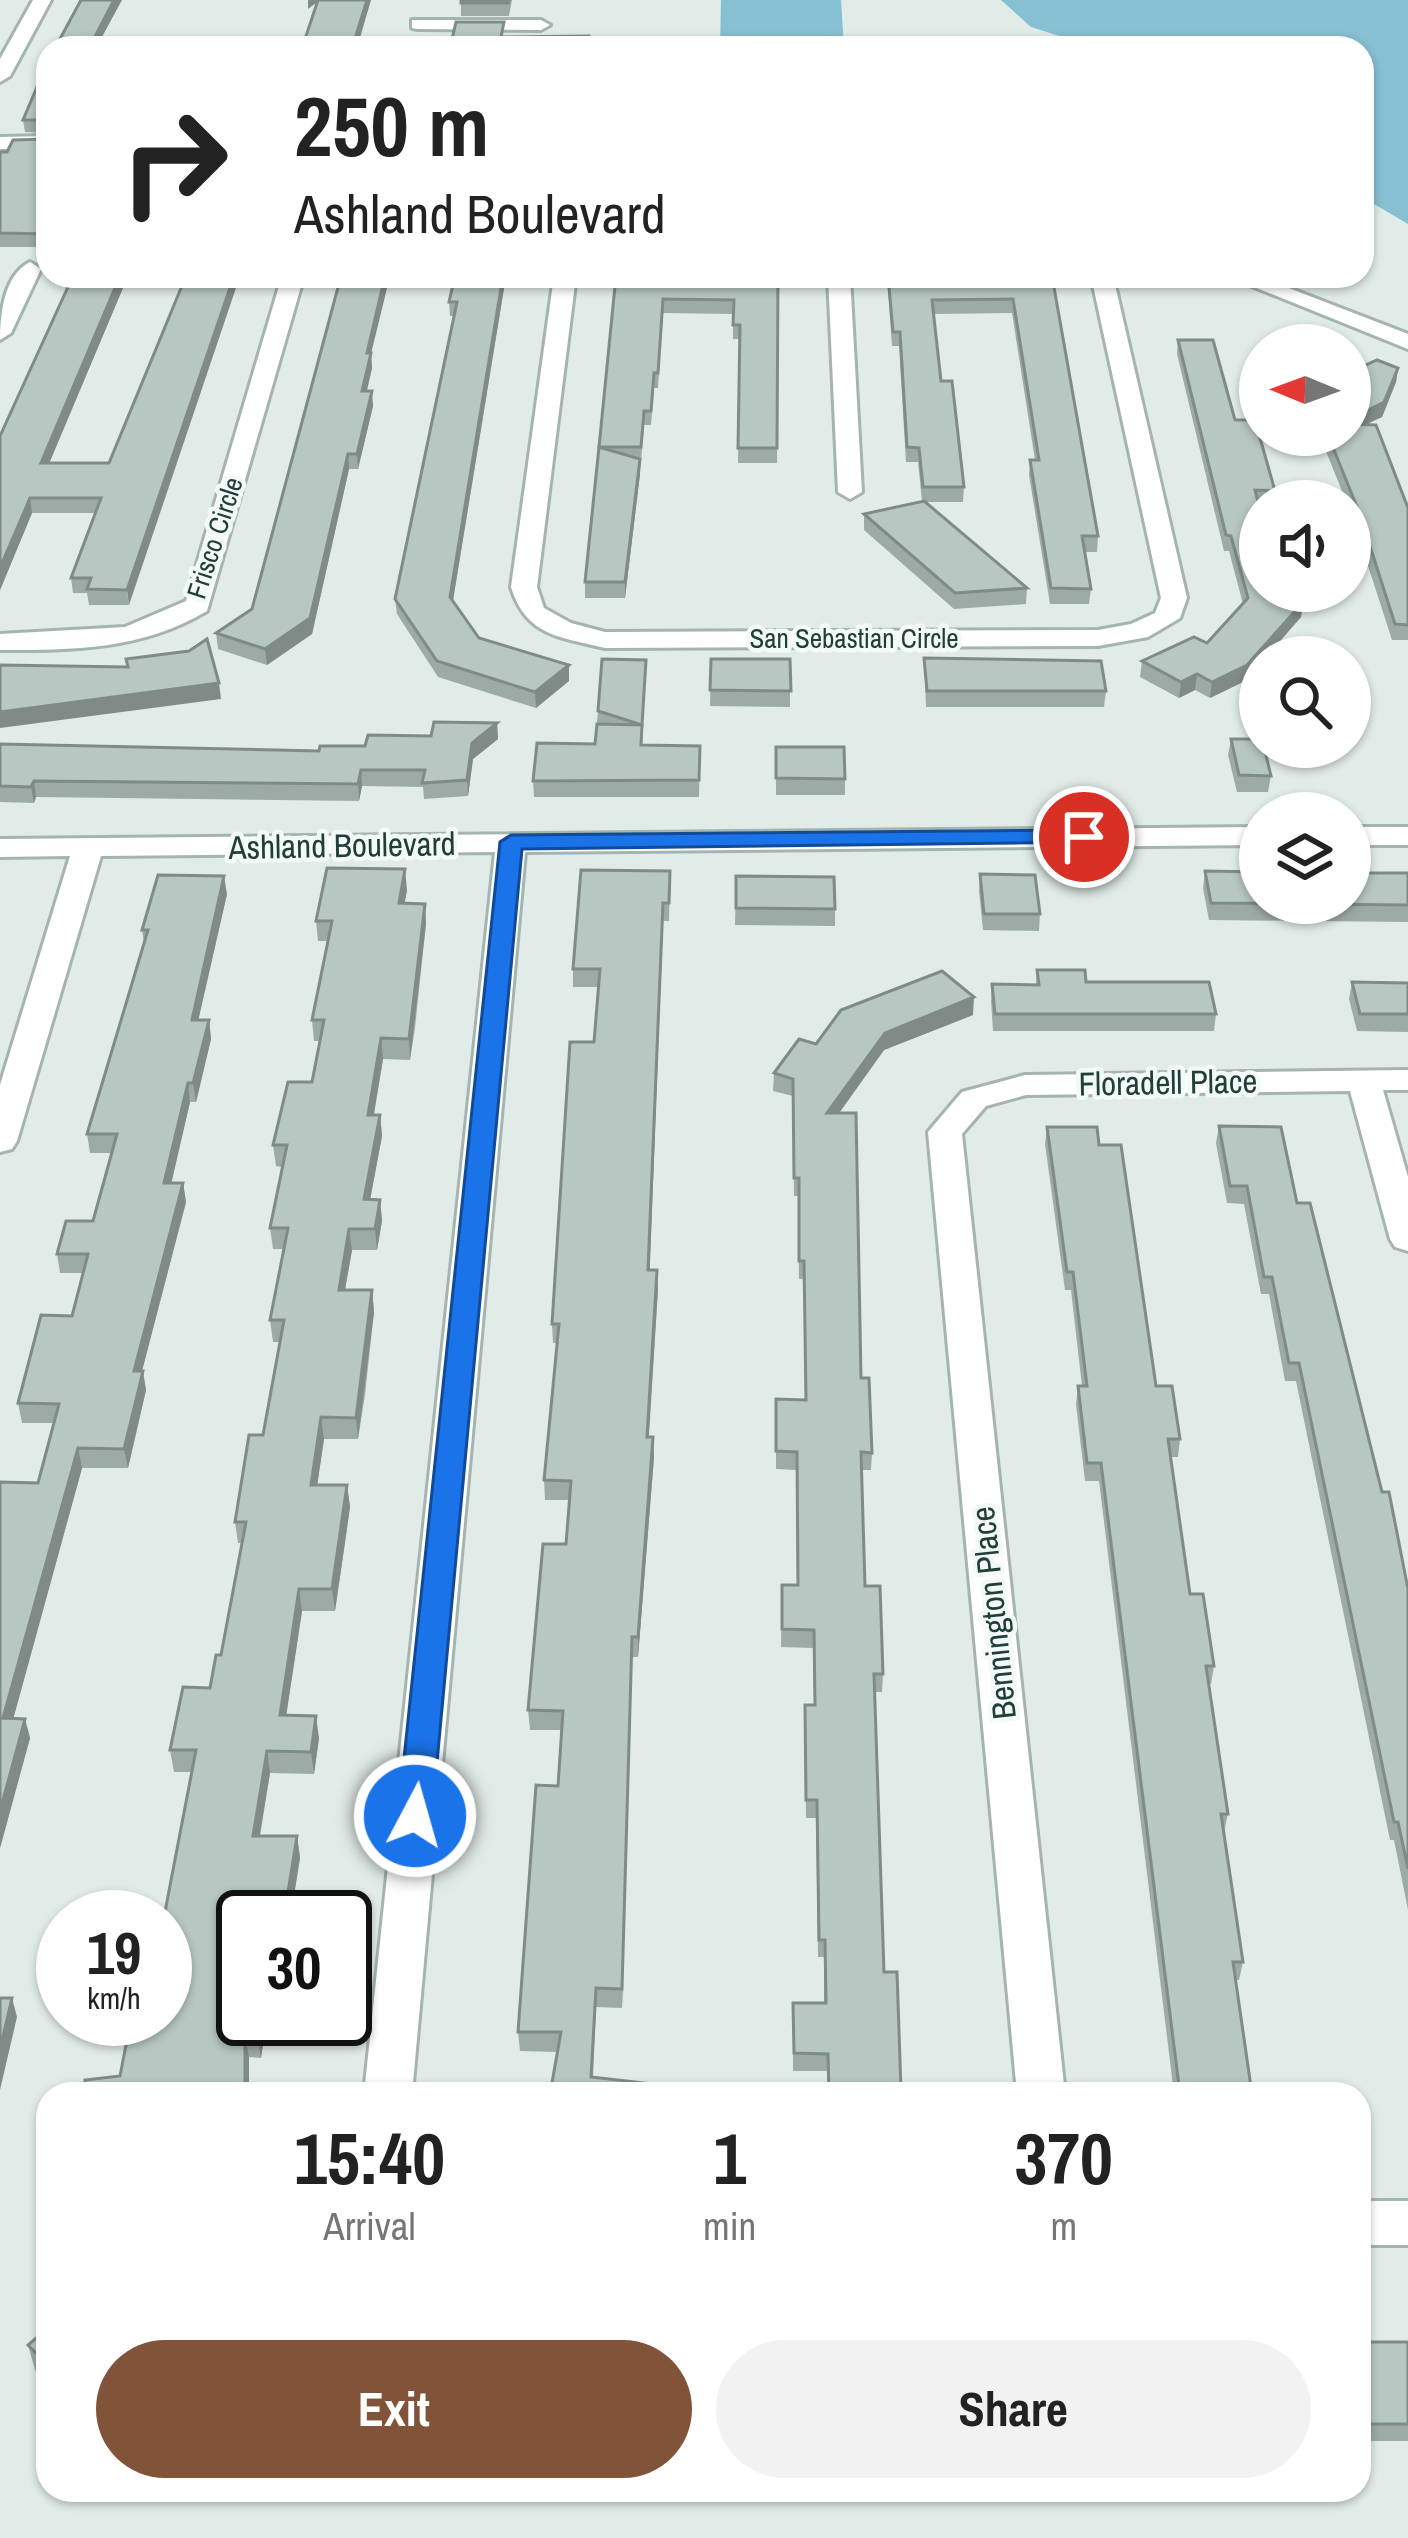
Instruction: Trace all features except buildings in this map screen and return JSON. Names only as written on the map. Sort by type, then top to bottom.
[{"type":"street","points":[[0,76],[42,0]]},
{"type":"street","points":[[414,36],[424,0]]},
{"type":"street","points":[[418,24],[541,25]]},
{"type":"street","points":[[0,142],[36,142]]},
{"type":"street","points":[[0,270],[36,269]]},
{"type":"street","points":[[0,333],[36,274]]},
{"type":"street","name":"Frisco Circle","points":[[0,642],[94,642],[137,635],[170,624],[198,605],[290,288]]},
{"type":"street","name":"San Sebastian Circle","points":[[563,288],[524,587],[532,612],[560,629],[605,640],[1098,638],[1138,631],[1167,618],[1174,598],[1105,288]]},
{"type":"street","points":[[840,288],[850,492]]},
{"type":"street","points":[[1269,288],[1408,342]]},
{"type":"street","name":"Ashland Boulevard","points":[[0,848],[1239,836]]},
{"type":"street","points":[[1371,836],[1408,836]]},
{"type":"street","points":[[389,2082],[511,842]]},
{"type":"street","points":[[0,1141],[88,848]]},
{"type":"street","points":[[1363,1079],[1408,1239]]},
{"type":"street","name":"Floradell Place","points":[[945,1132],[974,1099],[1025,1084],[1408,1080]]},
{"type":"street","name":"Bennington Place","points":[[945,1132],[1040,2082]]},
{"type":"street","points":[[1371,2223],[1408,2223]]},
{"type":"water","points":[[721,0],[841,0],[843,36],[720,36]]},
{"type":"water","points":[[1001,0],[1408,0],[1408,224],[1374,204],[1374,36],[1059,36],[1031,27]]},
{"type":"route","points":[[415,1816],[511,842],[1084,837]]}]
